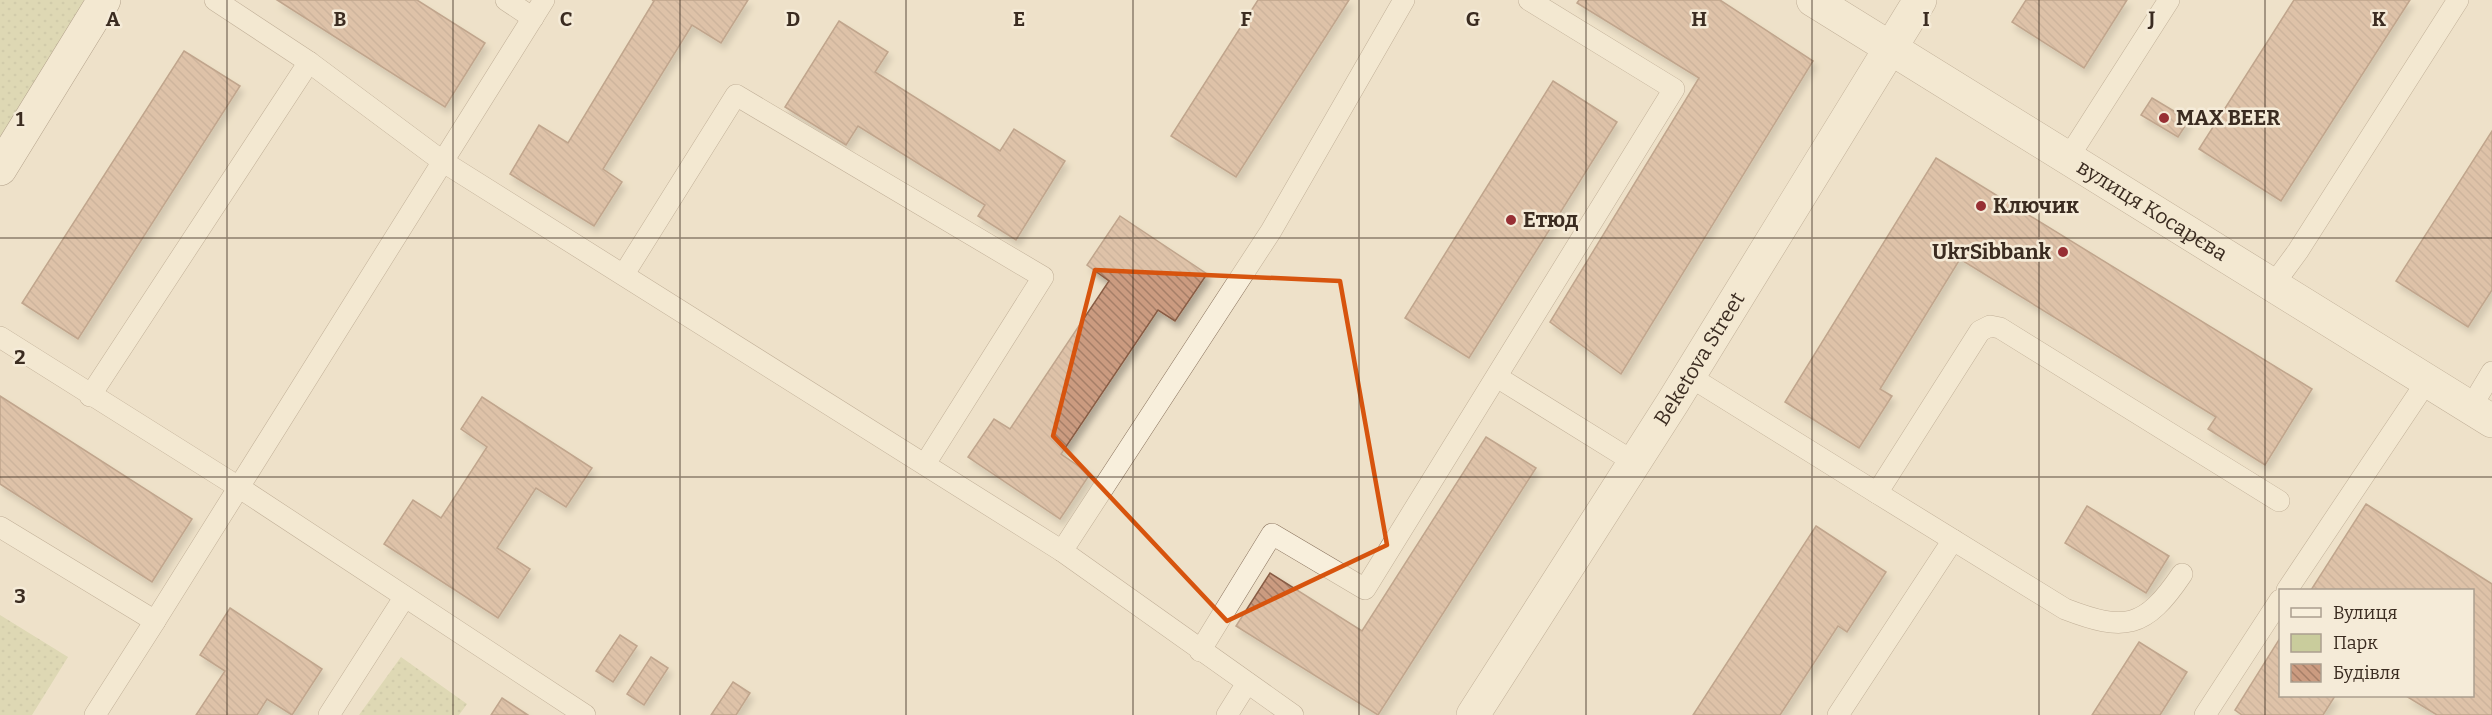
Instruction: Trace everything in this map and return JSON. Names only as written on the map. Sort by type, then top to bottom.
[{"type":"street","points":[[0,169],[104,0]]},
{"type":"street","name":"вулиця Косарєва","points":[[1813,0],[2481,414]]},
{"type":"street","name":"Beketova Street","points":[[1473,715],[1689,376],[1920,0]]},
{"type":"lane","points":[[215,0],[309,63],[442,161],[1062,551],[1293,715]]},
{"type":"lane","points":[[95,715],[240,488],[539,9],[506,0]]},
{"type":"lane","points":[[1062,551],[1271,231],[1404,0]]},
{"type":"lane","points":[[1200,651],[1272,534],[1365,589],[1674,89],[1529,0]]},
{"type":"lane","points":[[2068,158],[2169,0]]},
{"type":"lane","points":[[2273,285],[2298,251],[2458,0]]},
{"type":"lane","points":[[90,396],[309,63]]},
{"type":"lane","points":[[624,274],[736,95],[1043,277],[925,464]]},
{"type":"lane","points":[[1877,493],[1980,330],[1990,326],[2000,328],[2278,501]]},
{"type":"lane","points":[[0,337],[90,396],[240,488],[585,715]]},
{"type":"lane","points":[[2481,414],[2492,372]]},
{"type":"lane","points":[[1689,376],[2065,609],[2099,622],[2120,624],[2139,618],[2153,610],[2164,600],[2182,574]]},
{"type":"lane","points":[[1497,377],[1634,462]]},
{"type":"lane","points":[[2288,589],[2427,381]]},
{"type":"lane","points":[[0,527],[155,621]]},
{"type":"lane","points":[[1838,715],[1953,540]]},
{"type":"lane","points":[[329,715],[404,598]]},
{"type":"lane","points":[[2205,715],[2279,602]]},
{"type":"lane","points":[[1227,715],[1247,683]]},
{"type":"highlighted area","points":[[1095,270],[1340,281],[1387,545],[1227,621],[1053,436]]},
{"type":"green space","points":[[0,0],[86,0],[0,137]]},
{"type":"green space","points":[[0,615],[68,657],[32,715],[0,715]]},
{"type":"green space","points":[[401,657],[467,704],[459,715],[359,715]]},
{"type":"building","points":[[277,0],[417,0],[485,43],[445,107]]},
{"type":"building","points":[[652,0],[748,0],[721,43],[692,25],[603,169],[622,182],[594,226],[510,174],[539,125],[568,143],[654,1]]},
{"type":"building","points":[[1258,0],[1349,0],[1236,177],[1171,136]]},
{"type":"building","points":[[1579,0],[1720,0],[1813,61],[1621,374],[1550,322],[1699,78],[1577,3]]},
{"type":"building","points":[[2026,0],[2127,0],[2084,68],[2012,22]]},
{"type":"building","points":[[2294,0],[2410,0],[2281,201],[2199,149]]},
{"type":"building","points":[[839,21],[888,52],[875,72],[1000,151],[1014,129],[1065,161],[1016,240],[978,216],[985,205],[858,126],[846,145],[785,107]]},
{"type":"building","points":[[184,51],[240,86],[78,339],[22,303]]},
{"type":"building","name":"Етюд","points":[[1553,81],[1617,122],[1469,358],[1405,318]]},
{"type":"building","points":[[2152,98],[2189,120],[2178,137],[2141,115]]},
{"type":"building","points":[[2492,131],[2492,290],[2468,327],[2396,281]]},
{"type":"building","points":[[1936,158],[2312,389],[2265,465],[2208,429],[2216,417],[1960,259],[1880,389],[1892,396],[1859,448],[1785,402]]},
{"type":"building","points":[[1120,216],[1207,274],[1175,321],[1158,310],[1061,454],[1090,474],[1060,519],[968,457],[994,419],[1010,429],[1109,281],[1087,265]]},
{"type":"building","points":[[0,396],[192,519],[152,582],[0,484]]},
{"type":"building","points":[[482,397],[592,468],[566,507],[536,488],[497,548],[530,569],[498,618],[384,544],[413,500],[441,518],[487,447],[461,429]]},
{"type":"building","points":[[1486,437],[1536,468],[1378,715],[1236,626],[1270,573],[1362,631]]},
{"type":"building","points":[[2366,504],[2492,584],[2492,715],[2437,715],[2408,697],[2474,697],[2474,589],[2312,589]]},
{"type":"building","points":[[2087,506],[2169,556],[2146,593],[2065,543]]},
{"type":"building","points":[[1816,526],[1886,572],[1847,632],[1838,626],[1780,715],[1693,715]]},
{"type":"building","points":[[230,608],[322,669],[292,715],[267,699],[257,715],[196,715],[225,671],[200,655]]},
{"type":"building","points":[[620,635],[637,646],[613,682],[596,671]]},
{"type":"building","points":[[2279,640],[2279,697],[2334,697],[2323,715],[2242,715],[2235,710]]},
{"type":"building","points":[[2139,642],[2187,672],[2160,715],[2092,715]]},
{"type":"building","points":[[651,657],[668,668],[644,705],[627,694]]},
{"type":"building","points":[[733,682],[750,693],[736,715],[711,715]]},
{"type":"building","points":[[502,698],[528,715],[491,715]]},
{"type":"place","name":"MAX BEER","points":[[2164,118]]},
{"type":"place","name":"Ключик","points":[[1981,206]]},
{"type":"place","name":"Етюд","points":[[1511,220]]},
{"type":"place","name":"UkrSibbank","points":[[2063,252]]}]
